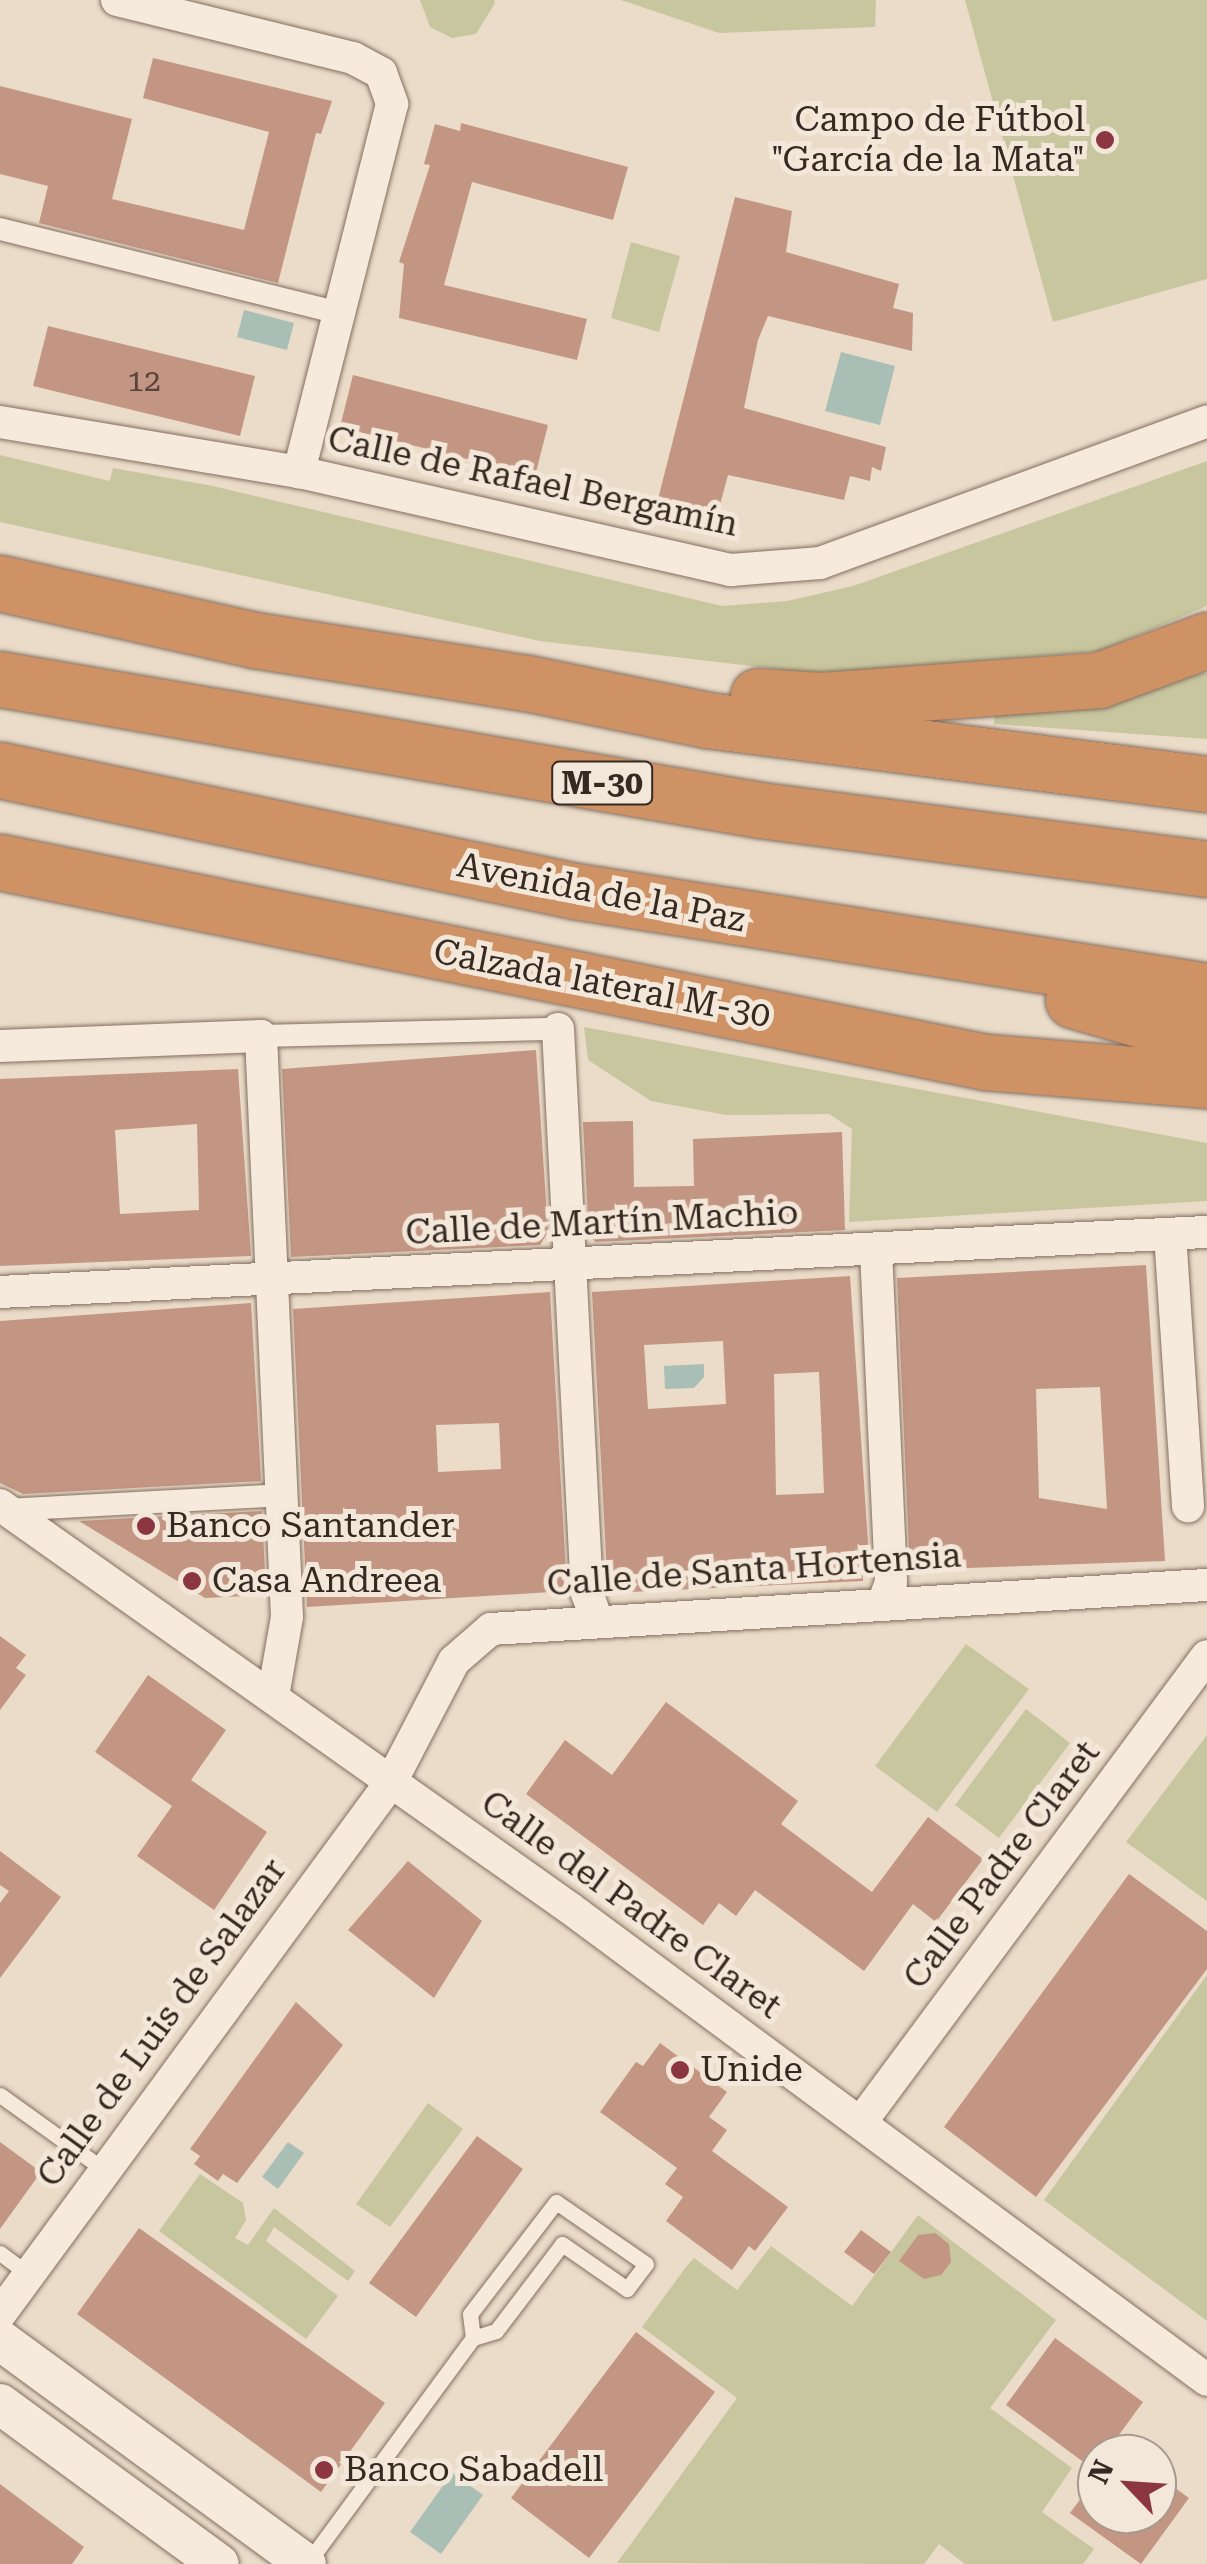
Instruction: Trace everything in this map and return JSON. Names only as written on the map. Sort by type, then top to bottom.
[{"type":"highway","name":"M-30","points":[[0,583],[254,640],[527,682],[707,720],[1207,784]]},
{"type":"highway","points":[[527,682],[841,698],[1100,680],[1207,640]]},
{"type":"highway","name":"M-30","points":[[0,679],[760,810],[1207,869]]},
{"type":"highway","name":"Avenida de la Paz","points":[[0,770],[754,922],[1207,990]]},
{"type":"highway","name":"Calzada lateral M-30","points":[[0,862],[986,1062],[1207,1080]]},
{"type":"highway","points":[[754,922],[1207,1039]]},
{"type":"highway","points":[[986,1062],[1207,1119]]},
{"type":"highway","points":[[1124,1096],[1207,1106]]},
{"type":"street","points":[[117,0],[353,58],[382,73],[392,104],[299,472]]},
{"type":"street","points":[[0,229],[339,314]]},
{"type":"street","name":"Calle de Rafael Bergamín","points":[[0,422],[299,472],[731,570],[820,564],[1207,422]]},
{"type":"street","points":[[0,1046],[558,1029],[574,1265],[587,1593],[597,1621]]},
{"type":"street","points":[[261,1036],[284,1495],[286,1617],[273,1696]]},
{"type":"street","name":"Calle de Martín Machio","points":[[0,1292],[1207,1232]]},
{"type":"street","points":[[1170,1234],[1188,1506]]},
{"type":"street","points":[[876,1250],[890,1582],[884,1601]]},
{"type":"street","points":[[3,1508],[284,1495]]},
{"type":"street","name":"Calle del Padre Claret","points":[[3,1508],[273,1696],[861,2122],[1207,2380]]},
{"type":"street","name":"Calle de Santa Hortensia","points":[[391,1782],[440,1682],[471,1642],[510,1625],[1207,1584]]},
{"type":"street","name":"Calle Padre Claret","points":[[861,2122],[1207,1656]]},
{"type":"street","name":"Calle de Luis de Salazar","points":[[0,2314],[391,1782]]},
{"type":"street","points":[[0,2340],[306,2564]]},
{"type":"street","points":[[0,2404],[219,2564]]},
{"type":"street","points":[[158,2520],[242,2564]]},
{"type":"lane","points":[[0,2095],[103,2169]]},
{"type":"lane","points":[[306,2564],[473,2338],[496,2331],[562,2244],[627,2290],[646,2264],[556,2202],[470,2314],[473,2338]]},
{"type":"lane","points":[[0,2253],[28,2274]]},
{"type":"green space","points":[[420,0],[495,3],[476,34],[452,38],[430,27]]},
{"type":"green space","points":[[621,0],[876,0],[875,27],[719,33]]},
{"type":"green space","name":"Campo de Fútbol \"García de la Mata\"","points":[[965,0],[1207,0],[1207,279],[1053,322]]},
{"type":"green space","points":[[631,242],[680,256],[659,332],[611,318]]},
{"type":"green space","points":[[0,455],[110,481],[113,468],[213,486],[722,606],[787,601],[853,586],[1207,461],[1207,606],[1101,651],[819,674],[540,641],[0,522]]},
{"type":"green space","points":[[1207,673],[1207,739],[994,724],[995,711]]},
{"type":"green space","points":[[584,1027],[1207,1143],[1207,1201],[849,1222],[852,1129],[829,1114],[726,1115],[651,1101],[588,1060]]},
{"type":"green space","points":[[966,1644],[1029,1689],[937,1812],[875,1766]]},
{"type":"green space","points":[[1026,1709],[1070,1743],[999,1838],[955,1805]]},
{"type":"green space","points":[[1207,1735],[1207,1901],[1126,1842]]},
{"type":"green space","points":[[1207,1975],[1207,2321],[1044,2200]]},
{"type":"green space","points":[[428,2103],[463,2129],[390,2227],[356,2204]]},
{"type":"green space","points":[[200,2174],[243,2203],[246,2220],[235,2238],[248,2245],[274,2208],[355,2271],[348,2281],[274,2227],[266,2241],[338,2296],[306,2339],[159,2231]]},
{"type":"green space","points":[[918,2215],[1056,2320],[990,2408],[1072,2468],[1042,2512],[1094,2549],[1083,2564],[965,2564],[939,2544],[924,2564],[617,2563],[737,2398],[642,2327],[686,2267],[694,2258],[737,2290],[771,2246],[852,2306]]},
{"type":"shaded area","points":[[244,310],[294,323],[287,350],[237,337]]},
{"type":"shaded area","points":[[841,352],[895,366],[880,425],[825,411]]},
{"type":"shaded area","points":[[704,1364],[704,1377],[694,1388],[665,1389],[664,1366]]},
{"type":"shaded area","points":[[288,2142],[304,2153],[278,2189],[262,2177]]},
{"type":"shaded area","points":[[452,2473],[483,2495],[441,2554],[410,2532]]},
{"type":"building","points":[[153,58],[332,101],[321,134],[316,133],[278,283],[39,223],[48,186],[0,174],[0,86],[132,119],[112,199],[244,230],[269,132],[143,98]]},
{"type":"building","points":[[461,123],[628,167],[613,220],[472,182],[444,285],[587,319],[577,360],[399,318],[404,264],[399,262],[430,165],[424,164],[435,124],[460,131]]},
{"type":"building","points":[[735,197],[792,211],[786,252],[899,284],[893,308],[913,313],[912,351],[768,316],[758,340],[744,408],[886,447],[881,471],[872,467],[870,481],[850,476],[844,500],[728,475],[718,512],[658,499]]},
{"type":"building","points":[[48,326],[255,376],[240,436],[33,386]]},
{"type":"building","points":[[353,375],[548,425],[535,476],[340,427]]},
{"type":"building","points":[[536,1050],[548,1232],[540,1245],[291,1257],[282,1069]]},
{"type":"building","points":[[238,1069],[251,1256],[0,1266],[0,1079]],"holes":[[[197,1124],[199,1210],[120,1214],[115,1130]]]},
{"type":"building","points":[[633,1121],[634,1187],[694,1186],[693,1139],[842,1132],[845,1230],[596,1242],[589,1237],[583,1122]]},
{"type":"building","points":[[1146,1265],[1165,1561],[910,1570],[897,1278]],"holes":[[[1100,1387],[1107,1509],[1039,1498],[1036,1389]]]},
{"type":"building","points":[[850,1276],[870,1572],[863,1572],[863,1581],[608,1593],[592,1292]],"holes":[[[723,1341],[726,1404],[648,1409],[644,1345]],[[819,1372],[824,1493],[776,1495],[774,1374]]]},
{"type":"building","points":[[550,1292],[567,1591],[307,1607],[293,1309]],"holes":[[[499,1423],[501,1469],[438,1472],[436,1425]]]},
{"type":"building","points":[[251,1303],[261,1481],[23,1494],[0,1483],[0,1321]]},
{"type":"building","points":[[262,1511],[266,1595],[205,1598],[79,1521]]},
{"type":"building","points":[[0,1636],[26,1655],[16,1668],[26,1675],[0,1710]]},
{"type":"building","points":[[148,1675],[226,1730],[191,1780],[267,1832],[214,1910],[137,1856],[172,1806],[95,1752]]},
{"type":"building","points":[[666,1702],[798,1801],[781,1824],[872,1892],[928,1817],[983,1859],[936,1922],[913,1904],[864,1971],[755,1890],[736,1916],[719,1903],[703,1925],[526,1794],[565,1740],[612,1775]]},
{"type":"building","points":[[0,1851],[61,1897],[0,1978],[0,1903],[9,1891],[0,1885]]},
{"type":"building","points":[[408,1861],[482,1921],[434,1998],[348,1930]]},
{"type":"building","points":[[1129,1874],[1207,1931],[1207,1969],[1036,2197],[944,2127]]},
{"type":"building","points":[[296,2002],[343,2045],[237,2183],[223,2174],[218,2181],[194,2164],[200,2156],[190,2149]]},
{"type":"building","points":[[660,2043],[727,2092],[709,2117],[727,2130],[712,2151],[788,2207],[755,2251],[749,2246],[732,2270],[666,2221],[683,2197],[665,2184],[677,2168],[600,2112],[636,2062],[643,2066]]},
{"type":"building","points":[[477,2136],[523,2169],[416,2317],[369,2283]]},
{"type":"building","points":[[0,2142],[41,2172],[0,2229]]},
{"type":"building","points":[[139,2228],[385,2403],[321,2492],[77,2314]]},
{"type":"building","points":[[861,2230],[891,2252],[874,2274],[844,2252]]},
{"type":"building","points":[[935,2233],[949,2244],[951,2262],[941,2275],[924,2279],[899,2261],[918,2235]]},
{"type":"building","points":[[636,2332],[715,2392],[589,2558],[511,2498]]},
{"type":"building","points":[[1055,2338],[1143,2402],[1120,2434],[1077,2434],[1077,2457],[1006,2405]]},
{"type":"building","points":[[0,2484],[84,2547],[72,2564],[0,2564]]},
{"type":"building","points":[[1177,2489],[1189,2498],[1177,2514]]},
{"type":"building","points":[[1099,2534],[1163,2534],[1141,2564]]},
{"type":"place","name":"Campo de Fútbol \"García de la Mata\"","points":[[1105,140]]},
{"type":"place","name":"Banco Santander","points":[[146,1526]]},
{"type":"place","name":"Casa Andreea","points":[[192,1581]]},
{"type":"place","name":"Unide","points":[[680,2070]]},
{"type":"place","name":"Banco Sabadell","points":[[324,2470]]}]
